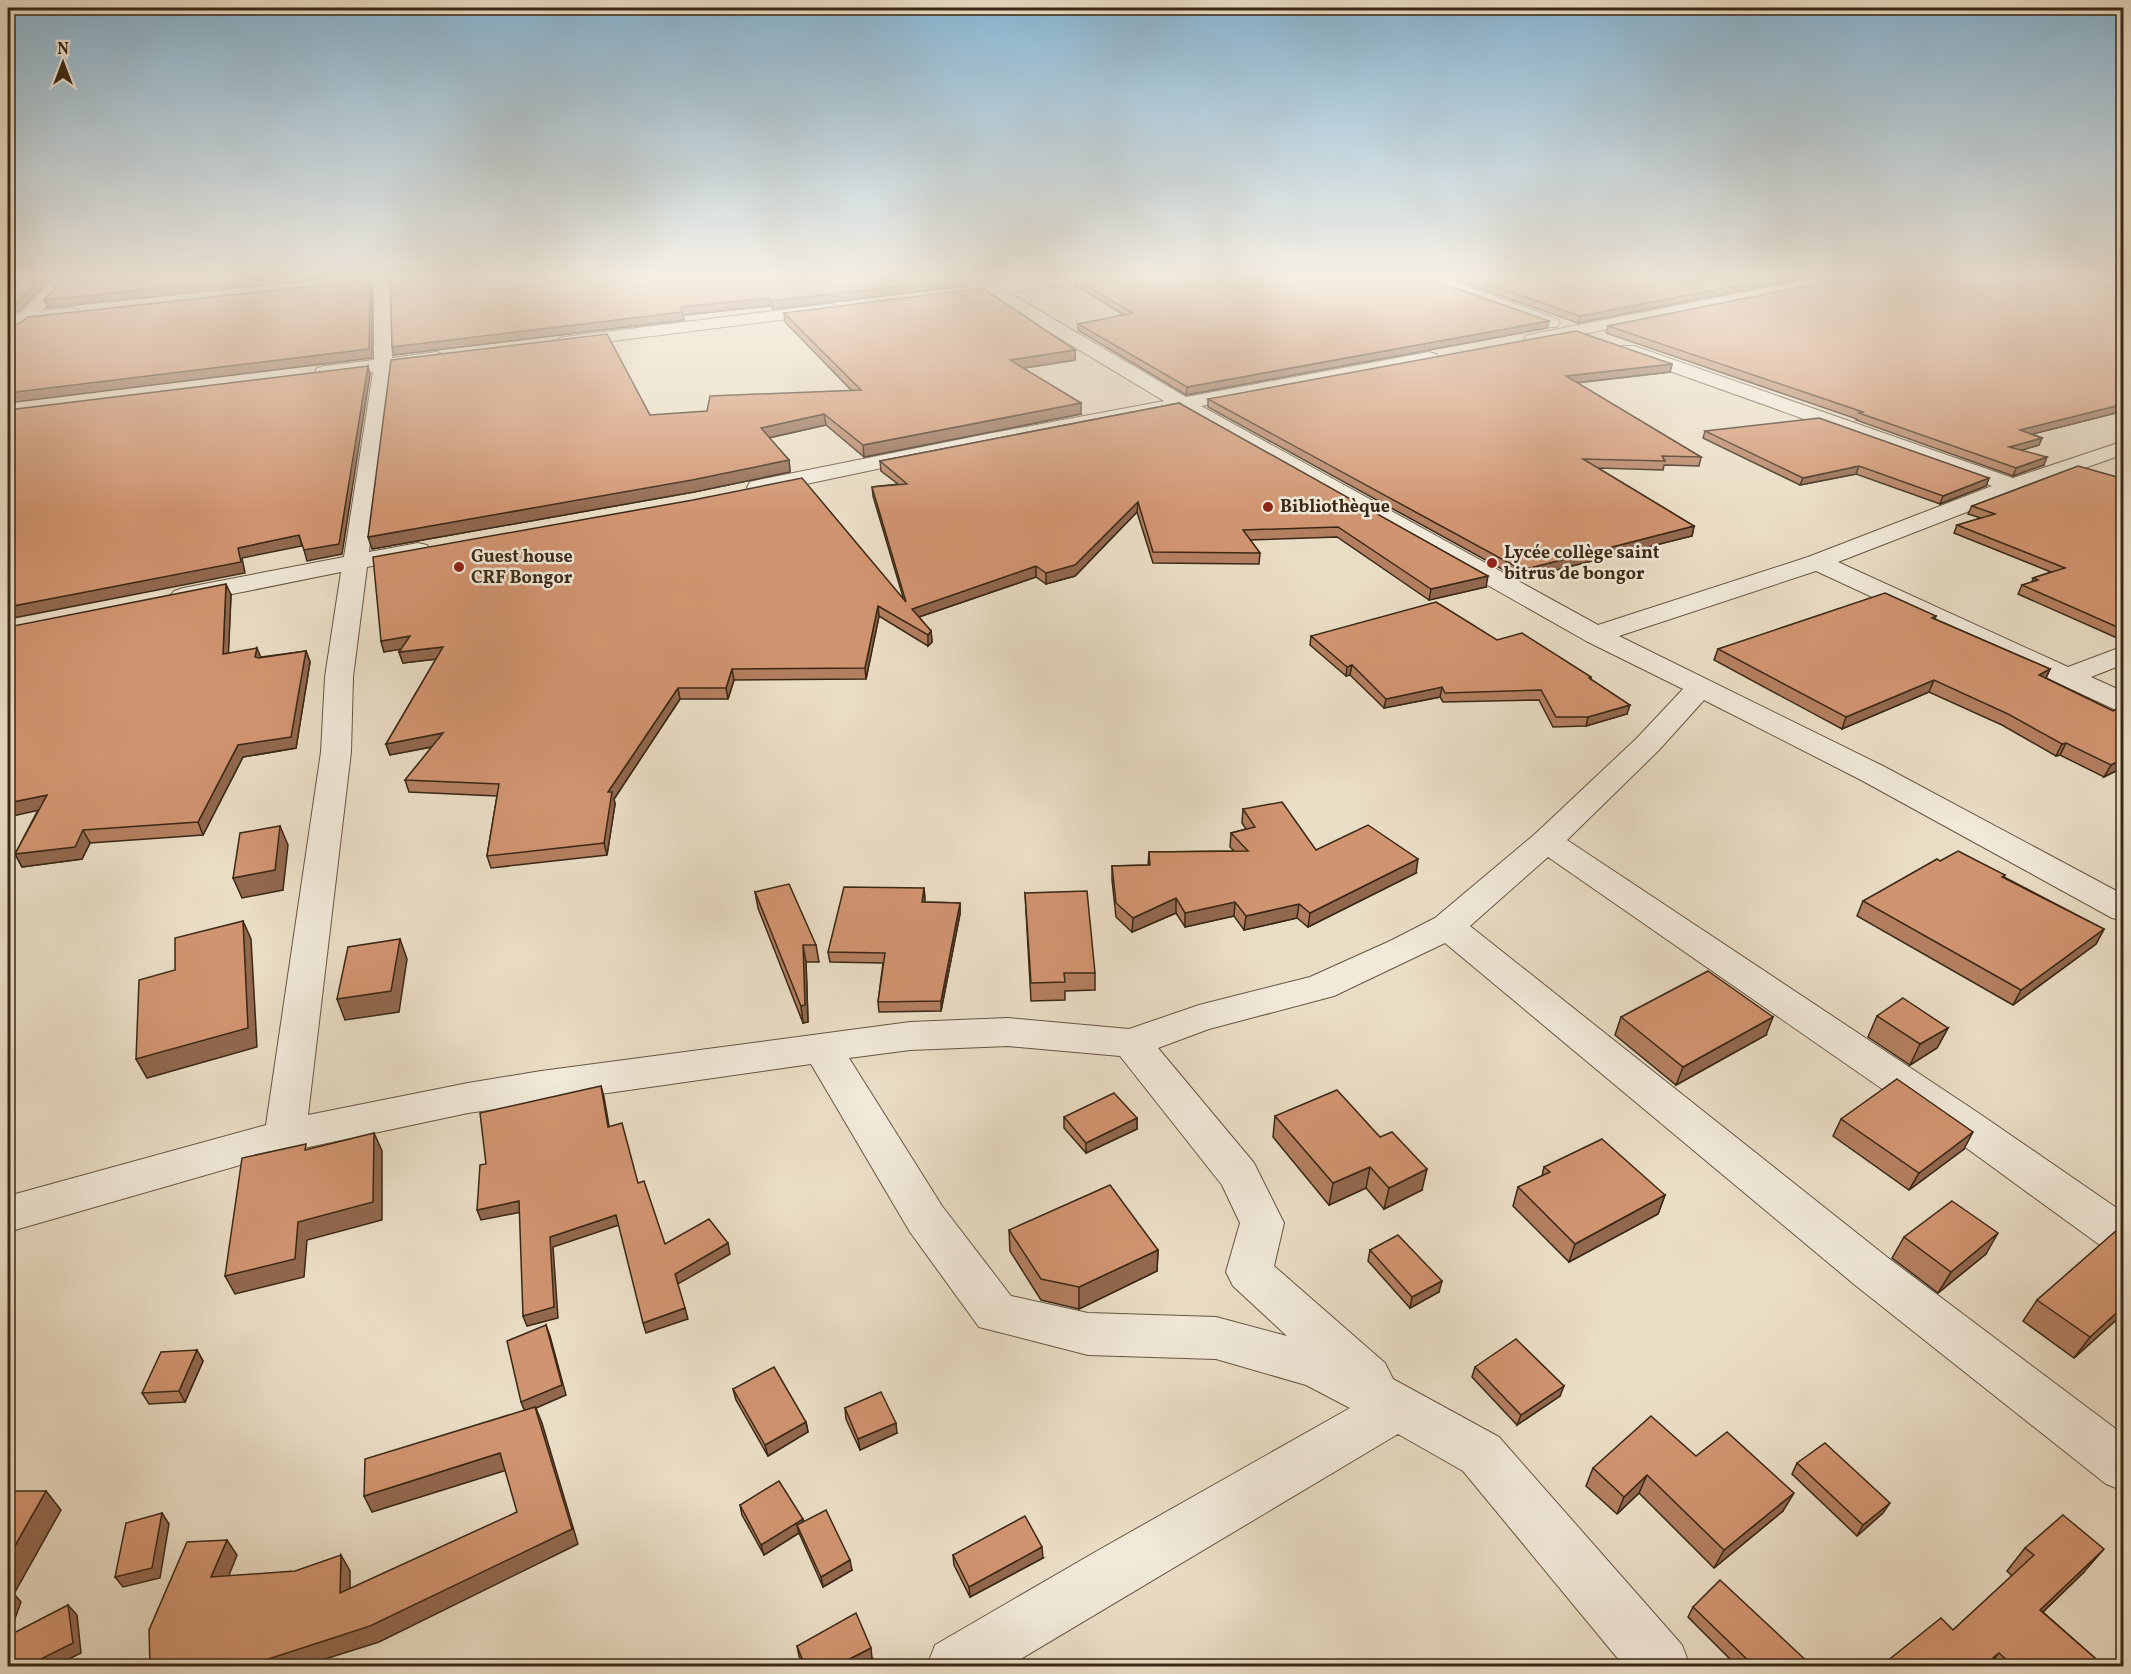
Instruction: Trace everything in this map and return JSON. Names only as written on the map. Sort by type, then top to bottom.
[{"type":"street","points":[[285,1136],[336,752],[339,677],[357,561],[383,356]]},
{"type":"street","points":[[301,375],[452,356]]},
{"type":"street","points":[[1100,356],[1223,428],[1596,635],[1872,773],[2124,910]]},
{"type":"street","points":[[740,491],[982,441],[1438,356]]},
{"type":"street","points":[[1645,356],[2013,486]]},
{"type":"street","points":[[1596,635],[1817,562],[2013,486],[2124,447]]},
{"type":"street","points":[[159,601],[438,546]]},
{"type":"street","points":[[1817,562],[2124,703]]},
{"type":"street","points":[[2067,677],[2124,654]]},
{"type":"street","points":[[8,1214],[285,1136],[456,1100],[531,1087],[910,1036],[1008,1032],[1131,1042],[1199,1018],[1321,987],[1403,950],[1448,926],[1547,841],[1648,744],[1701,687]]},
{"type":"street","points":[[1547,841],[1965,1125],[2124,1238]]},
{"type":"street","points":[[1448,926],[1871,1271],[2124,1467]]},
{"type":"street","points":[[1131,1042],[1239,1175],[1262,1223],[1249,1272],[1398,1407]]},
{"type":"street","points":[[822,1048],[926,1219],[996,1313],[1088,1334],[1216,1338],[1317,1366],[1398,1407],[1481,1454],[1661,1666]]},
{"type":"street","points":[[956,1666],[1126,1564],[1398,1407]]},
{"type":"building","points":[[8,356],[311,356],[8,393]]},
{"type":"building","points":[[423,356],[619,356],[650,415],[707,411],[710,396],[861,390],[827,356],[1035,356],[1010,360],[1081,403],[863,445],[824,414],[761,428],[789,460],[692,480],[368,537],[391,360]]},
{"type":"building","points":[[1134,356],[1356,356],[1187,387]]},
{"type":"building","points":[[1440,356],[1649,356],[1672,364],[1566,376],[1701,457],[1662,456],[1665,461],[1583,459],[1694,526],[1522,570],[1208,399]]},
{"type":"building","points":[[1697,356],[2124,356],[2124,404],[2020,430],[2042,438],[2009,447],[2047,457],[2016,468],[1859,413],[1863,412]]},
{"type":"building","points":[[368,366],[339,544],[304,550],[299,535],[238,548],[241,562],[8,607],[8,410]]},
{"type":"building","points":[[1179,403],[1488,576],[1431,589],[1338,527],[1243,530],[1260,553],[1153,552],[1138,502],[1075,565],[1046,573],[1036,566],[912,609],[931,631],[928,635],[878,606],[865,668],[732,669],[726,688],[678,688],[608,792],[612,792],[604,843],[487,856],[499,784],[405,780],[443,733],[386,744],[443,647],[399,652],[410,636],[381,641],[373,557],[693,500],[802,478],[906,602],[872,487],[907,484],[880,461]]},
{"type":"building","points":[[1819,418],[1989,478],[1943,496],[1859,466],[1803,478],[1705,431]]},
{"type":"building","points":[[2078,466],[2117,477],[2124,483],[2124,630],[2022,585],[2038,580],[2033,578],[2065,568],[1957,525],[1995,514],[1972,506]]},
{"type":"building","points":[[226,584],[223,654],[257,648],[255,657],[259,658],[306,651],[291,737],[238,745],[198,822],[83,830],[75,847],[15,854],[47,795],[8,803],[8,627]]},
{"type":"building","points":[[1885,593],[1936,616],[1932,618],[2050,669],[2039,675],[2113,711],[2124,706],[2124,758],[2111,765],[2066,743],[2062,744],[2008,714],[1934,680],[1846,717],[1718,649]]},
{"type":"building","points":[[1436,602],[1497,640],[1522,633],[1630,705],[1588,717],[1556,717],[1541,690],[1445,693],[1442,687],[1386,699],[1352,665],[1347,667],[1311,636]]},
{"type":"building","points":[[1282,802],[1316,850],[1368,825],[1418,859],[1310,913],[1299,904],[1246,916],[1235,902],[1185,913],[1176,898],[1133,918],[1116,903],[1112,866],[1150,865],[1149,852],[1248,851],[1231,833],[1255,827],[1243,809]]},
{"type":"building","points":[[280,826],[275,870],[233,878],[240,833]]},
{"type":"building","points":[[1958,851],[2005,875],[2002,877],[2104,929],[2021,990],[1863,901],[1937,859],[1940,861]]},
{"type":"building","points":[[789,884],[816,945],[803,945],[805,1005],[801,1006],[755,892]]},
{"type":"building","points":[[844,887],[924,888],[922,902],[960,903],[941,1001],[878,1002],[885,953],[828,952]]},
{"type":"building","points":[[1087,891],[1095,973],[1064,973],[1065,982],[1031,983],[1025,893]]},
{"type":"building","points":[[243,921],[248,1028],[136,1059],[139,980],[175,970],[175,938]]},
{"type":"building","points":[[400,939],[391,991],[337,999],[348,947]]},
{"type":"building","points":[[1708,971],[1773,1017],[1683,1067],[1621,1017]]},
{"type":"building","points":[[1903,998],[1948,1028],[1920,1044],[1877,1016]]},
{"type":"building","points":[[1897,1079],[1973,1132],[1919,1173],[1841,1119]]},
{"type":"building","points":[[601,1086],[608,1127],[622,1123],[638,1183],[644,1181],[665,1244],[709,1219],[728,1243],[675,1274],[685,1308],[643,1323],[616,1215],[550,1237],[554,1307],[523,1316],[519,1201],[477,1210],[480,1165],[486,1164],[480,1113]]},
{"type":"building","points":[[1337,1090],[1380,1137],[1392,1132],[1427,1169],[1389,1188],[1370,1167],[1333,1183],[1275,1116]]},
{"type":"building","points":[[1114,1093],[1137,1118],[1086,1143],[1064,1117]]},
{"type":"building","points":[[374,1133],[373,1202],[298,1222],[295,1259],[225,1276],[242,1158],[306,1144],[305,1150]]},
{"type":"building","points":[[1602,1139],[1665,1195],[1575,1244],[1518,1187],[1550,1172],[1544,1167]]},
{"type":"building","points":[[1110,1185],[1158,1250],[1079,1287],[1041,1279],[1009,1230]]},
{"type":"building","points":[[1952,1201],[1998,1233],[1951,1272],[1904,1237]]},
{"type":"building","points":[[2118,1229],[2124,1231],[2124,1306],[2090,1337],[2037,1300]]},
{"type":"building","points":[[1398,1235],[1442,1281],[1412,1297],[1370,1250]]},
{"type":"building","points":[[546,1325],[562,1385],[521,1402],[507,1341]]},
{"type":"building","points":[[1516,1339],[1564,1386],[1521,1415],[1475,1367]]},
{"type":"building","points":[[197,1350],[179,1391],[142,1393],[161,1352]]},
{"type":"building","points":[[774,1367],[806,1422],[765,1445],[733,1389]]},
{"type":"building","points":[[881,1392],[896,1423],[858,1439],[845,1408]]},
{"type":"building","points":[[535,1407],[572,1529],[370,1626],[256,1663],[257,1666],[150,1666],[149,1630],[187,1542],[227,1540],[211,1577],[295,1571],[341,1555],[340,1593],[517,1512],[500,1453],[364,1496],[365,1459]]},
{"type":"building","points":[[1651,1416],[1696,1456],[1727,1432],[1794,1493],[1724,1550],[1647,1475],[1624,1497],[1593,1468]]},
{"type":"building","points":[[1825,1443],[1890,1503],[1863,1525],[1797,1463]]},
{"type":"building","points":[[779,1481],[803,1519],[761,1545],[740,1505]]},
{"type":"building","points":[[8,1491],[46,1491],[8,1558]]},
{"type":"building","points":[[826,1510],[850,1560],[821,1577],[797,1525]]},
{"type":"building","points":[[162,1513],[152,1568],[115,1577],[126,1523]]},
{"type":"building","points":[[2063,1515],[2104,1549],[2040,1610],[2104,1666],[2013,1666],[1999,1653],[1983,1666],[1881,1666],[1941,1618],[1953,1630],[2034,1555],[2025,1548]]},
{"type":"building","points":[[1025,1516],[1042,1547],[969,1587],[953,1555]]},
{"type":"building","points":[[1720,1580],[1811,1665],[1754,1666],[1693,1607]]},
{"type":"building","points":[[68,1605],[73,1643],[27,1666],[8,1666],[8,1636]]},
{"type":"building","points":[[856,1613],[871,1648],[836,1666],[805,1666],[797,1646]]},
{"type":"place","name":"Bibliothèque","points":[[1268,507]]},
{"type":"place","name":"Lycée collège saint bitrus de bongor","points":[[1492,563]]},
{"type":"place","name":"Guest house CRF Bongor","points":[[459,567]]}]
